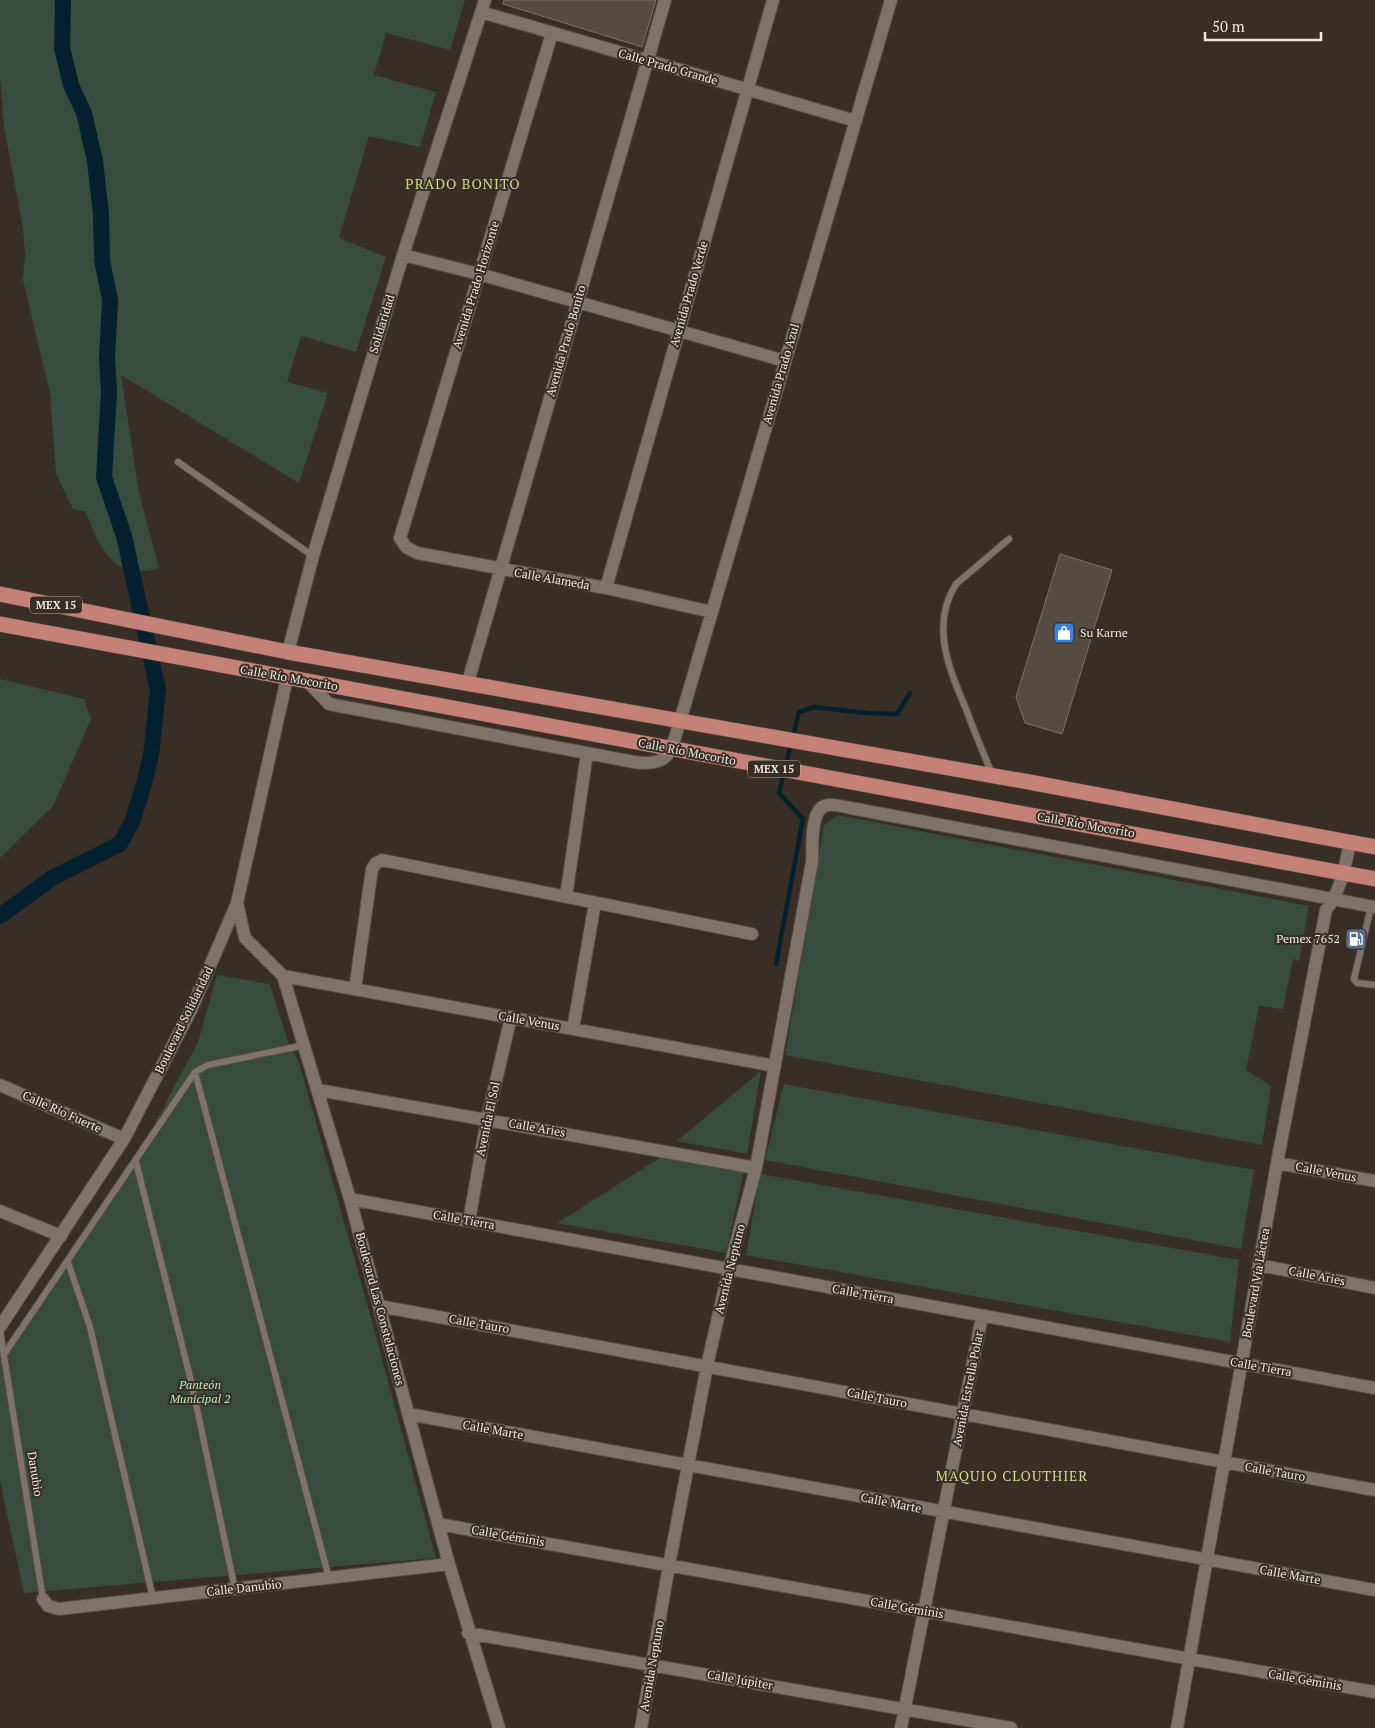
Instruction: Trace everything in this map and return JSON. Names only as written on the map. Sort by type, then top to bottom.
[{"type":"main road","name":"Calle Río Mocorito","points":[[0,594],[288,652],[468,682],[1375,847]]},
{"type":"main road","name":"Calle Río Mocorito","points":[[0,624],[1375,878]]},
{"type":"street","name":"Avenida Prado Bonito","points":[[468,682],[665,0]]},
{"type":"street","name":"Avenida Prado Verde","points":[[606,588],[773,0]]},
{"type":"street","name":"Avenida Prado Azul","points":[[671,749],[891,0]]},
{"type":"street","name":"Calle Prado Grande","points":[[483,6],[552,33],[856,121]]},
{"type":"street","name":"Solidaridad","points":[[288,652],[313,556],[403,255],[483,6]]},
{"type":"street","name":"Avenida Prado Horizonte","points":[[400,538],[552,33]]},
{"type":"street","points":[[403,255],[479,274],[785,361]]},
{"type":"street","name":"Calle Alameda","points":[[400,538],[406,548],[417,553],[500,570],[606,588],[712,612]]},
{"type":"street","name":"Boulevard Solidaridad","points":[[0,1327],[124,1139],[191,1010],[237,904],[287,678]]},
{"type":"street","points":[[307,681],[329,704],[634,762],[656,764],[665,759],[671,749]]},
{"type":"street","points":[[566,897],[587,753]]},
{"type":"street","name":"Avenida Neptuno","points":[[641,1728],[669,1565],[707,1366],[728,1269],[756,1168],[812,862],[814,818],[818,811],[828,805],[856,809],[1335,899]]},
{"type":"street","name":"Boulevard Vía Láctea","points":[[1177,1728],[1277,1163],[1326,910],[1335,899],[1344,873],[1350,843]]},
{"type":"street","points":[[355,989],[372,869],[379,860],[752,934]]},
{"type":"street","points":[[1335,899],[1373,907]]},
{"type":"street","points":[[573,1029],[595,903]]},
{"type":"street","name":"Boulevard Las Constelaciones","points":[[237,904],[245,938],[283,976],[305,1045],[350,1199],[468,1633],[499,1728]]},
{"type":"street","name":"Calle Venus","points":[[283,976],[775,1066]]},
{"type":"street","name":"Avenida El Sol","points":[[469,1220],[487,1119],[511,1017]]},
{"type":"street","name":"Calle Río Fuerte","points":[[0,1085],[124,1139]]},
{"type":"street","name":"Calle Aries","points":[[318,1090],[756,1168]]},
{"type":"street","name":"Calle Venus","points":[[1277,1163],[1375,1181]]},
{"type":"street","name":"Calle Tierra","points":[[350,1199],[1375,1388]]},
{"type":"street","points":[[0,1211],[61,1236]]},
{"type":"street","name":"Calle Aries","points":[[1259,1265],[1375,1288]]},
{"type":"street","name":"Calle Tauro","points":[[379,1306],[1375,1490]]},
{"type":"street","name":"Avenida Estrella Polar","points":[[901,1728],[982,1316]]},
{"type":"street","name":"Calle Marte","points":[[408,1414],[1375,1590]]},
{"type":"street","name":"Calle Géminis","points":[[438,1524],[1375,1692]]},
{"type":"street","name":"Calle Danubio","points":[[43,1599],[48,1606],[59,1609],[449,1564]]},
{"type":"street","name":"Calle Júpiter","points":[[468,1633],[1011,1728]]},
{"type":"lane","points":[[178,462],[313,556]]},
{"type":"lane","points":[[993,777],[949,666],[943,632],[944,616],[950,594],[956,584],[1009,539]]},
{"type":"lane","points":[[1373,907],[1354,979],[1357,983],[1375,985]]},
{"type":"lane","points":[[5,1353],[136,1162],[195,1072],[203,1066],[305,1045]]},
{"type":"lane","points":[[195,1072],[329,1578]]},
{"type":"lane","points":[[136,1162],[192,1385],[235,1589]]},
{"type":"lane","points":[[68,1262],[90,1327],[153,1598]]},
{"type":"lane","name":"Danubio","points":[[0,1331],[43,1599]]},
{"type":"green space","points":[[0,0],[465,0],[450,50],[386,33],[374,75],[436,92],[420,147],[369,136],[339,238],[386,257],[356,352],[301,336],[287,382],[328,393],[299,483],[121,375],[139,493],[159,568],[143,571],[130,570],[110,558],[97,538],[86,512],[73,509],[56,474],[50,393],[23,280],[25,254],[23,228],[4,127],[0,77]]},
{"type":"green space","points":[[0,679],[84,699],[91,719],[53,806],[0,858]]},
{"type":"green space","points":[[837,815],[1309,906],[1299,961],[1293,959],[1283,1009],[1259,1006],[1246,1070],[1271,1086],[1262,1145],[785,1055],[824,825]]},
{"type":"green space","name":"Panteón Municipal 2","points":[[217,975],[270,984],[288,1042],[299,1062],[436,1558],[24,1593],[0,1481],[0,1352],[140,1152],[198,1042]]},
{"type":"green space","points":[[761,1071],[747,1154],[677,1141]]},
{"type":"green space","points":[[784,1084],[1254,1170],[1241,1249],[765,1160]]},
{"type":"green space","points":[[663,1156],[744,1171],[726,1253],[557,1223]]},
{"type":"green space","points":[[760,1174],[1239,1260],[1230,1342],[746,1255]]},
{"type":"building","points":[[504,0],[656,0],[642,47],[503,4]]},
{"type":"building","name":"Su Karne","points":[[1060,554],[1112,570],[1062,734],[1025,723],[1016,697]]},
{"type":"waterway","points":[[0,916],[52,878],[120,844],[132,822],[144,784],[151,755],[158,690],[124,536],[104,477],[109,392],[107,358],[110,300],[102,260],[101,214],[95,161],[84,113],[71,85],[62,48],[63,0]]},
{"type":"waterway","points":[[776,964],[803,819],[779,793],[799,712],[814,707],[866,713],[897,714],[910,693]]},
{"type":"place","name":"Su Karne","points":[[1064,633]]},
{"type":"place","name":"Pemex 7652","points":[[1356,939]]},
{"type":"district","name":"PRADO BONITO","points":[[463,184]]},
{"type":"district","name":"MAQUIO CLOUTHIER","points":[[1012,1476]]}]
